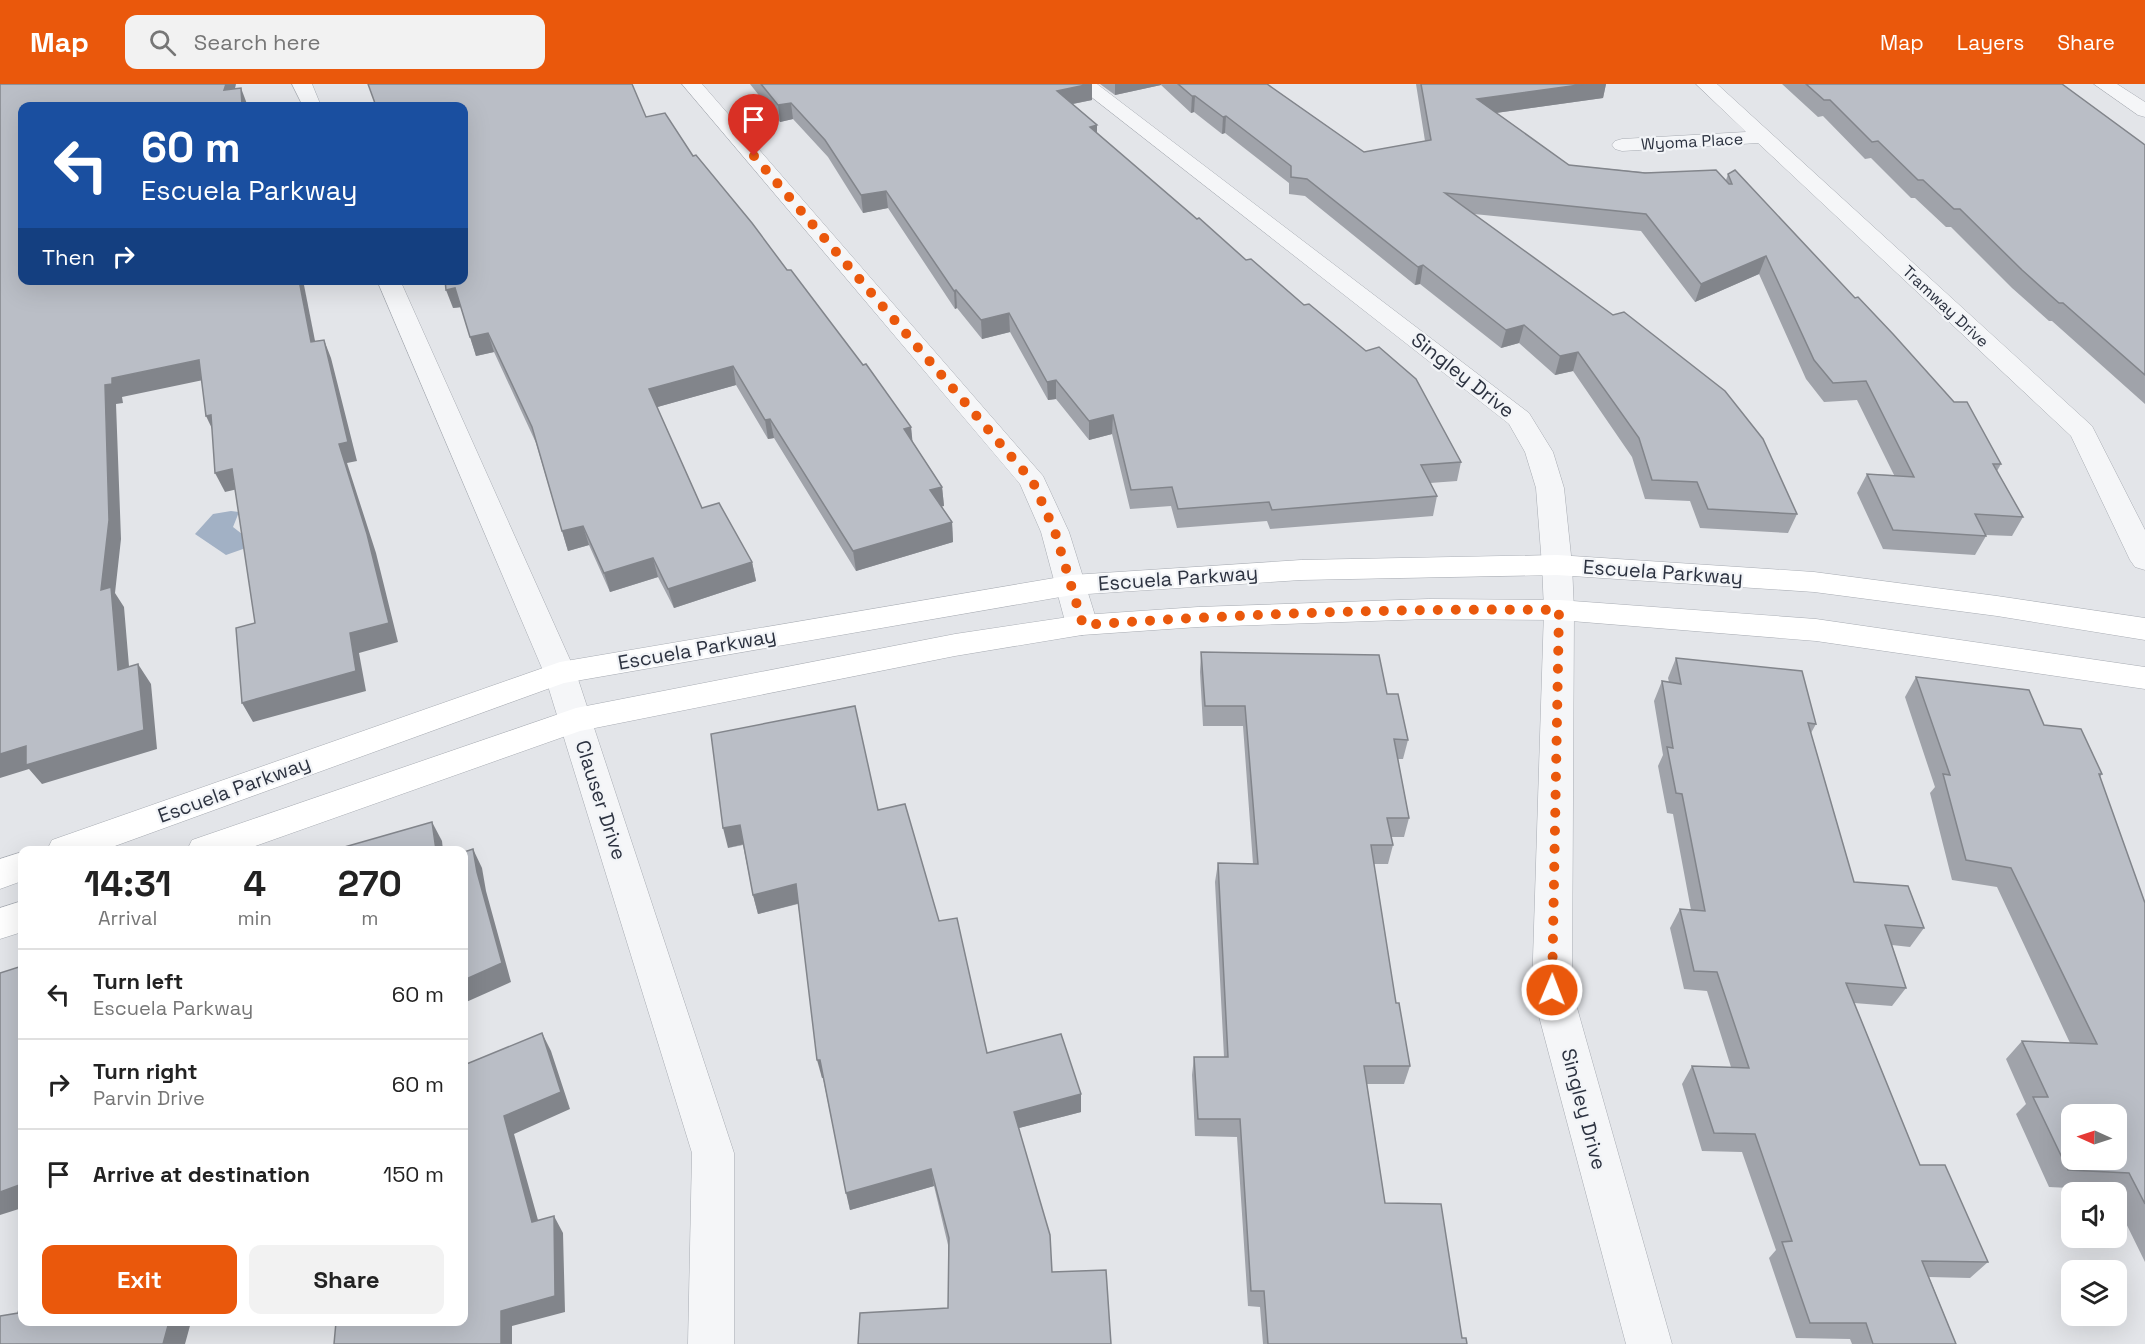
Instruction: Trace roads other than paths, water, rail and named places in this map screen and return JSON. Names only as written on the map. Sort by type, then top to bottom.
[{"type":"street","points":[[302,84],[310,102]]},
{"type":"street","points":[[692,84],[1033,482],[1055,532],[1083,625]]},
{"type":"street","name":"Singley Drive","points":[[1084,84],[1520,419],[1539,452],[1550,488],[1559,610],[1552,990],[1649,1344]]},
{"type":"street","name":"Tramway Drive","points":[[1706,84],[2083,432],[2145,560]]},
{"type":"street","points":[[2104,84],[2145,111]]},
{"type":"street","name":"Wyoma Place","points":[[1622,145],[1762,137]]},
{"type":"street","name":"Clauser Drive","points":[[390,285],[560,673],[713,1153],[711,1344]]},
{"type":"street","name":"Escuela Parkway","points":[[76,846],[560,673],[1072,585],[1301,570],[1557,565],[1814,582],[1997,606],[2145,629]]},
{"type":"street","name":"Escuela Parkway","points":[[216,846],[576,720],[955,645],[1083,625],[1198,617],[1417,610],[1559,610],[1816,630],[2145,678]]},
{"type":"street","points":[[0,874],[18,867]]},
{"type":"street","points":[[0,924],[18,917]]},
{"type":"water","points":[[239,512],[233,527],[251,541],[243,549],[226,555],[195,534],[213,514]]}]
